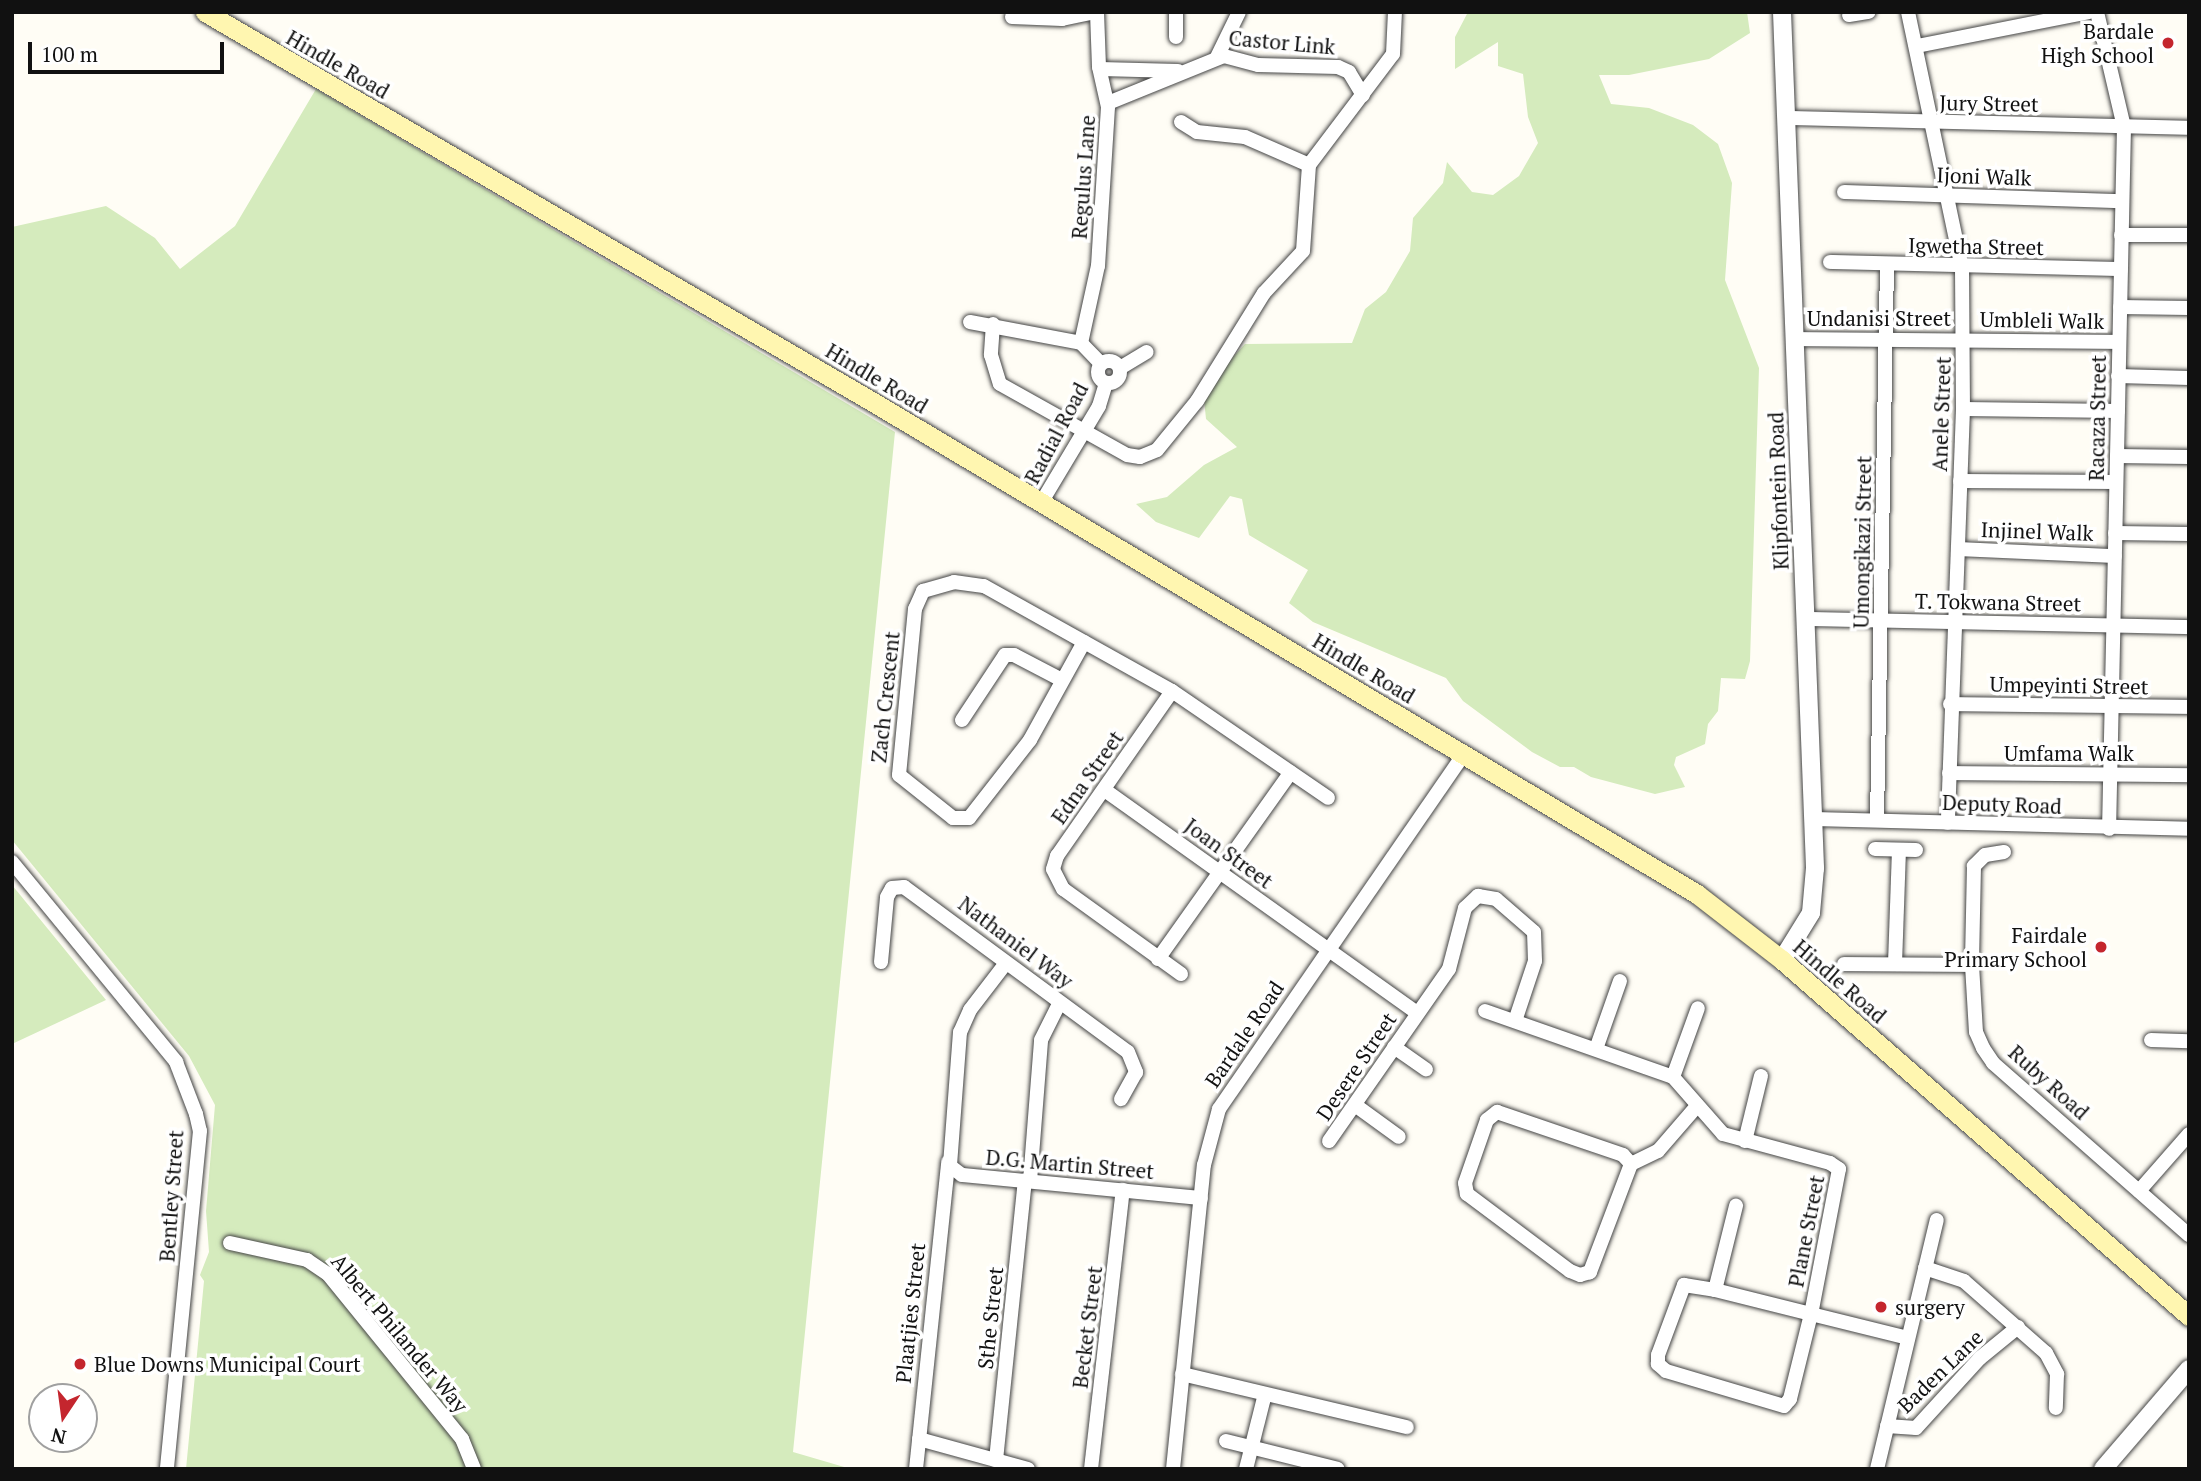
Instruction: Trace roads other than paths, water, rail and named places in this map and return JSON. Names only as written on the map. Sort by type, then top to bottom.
[{"type":"main road","name":"Hindle Road","points":[[205,12],[450,153],[1697,894],[1782,960],[2189,1316]]},
{"type":"main road","name":"Hindle Road","points":[[230,12],[450,153]]},
{"type":"street","points":[[1012,17],[1062,19],[1095,12]]},
{"type":"street","name":"Regulus Lane","points":[[1081,343],[1098,267],[1108,103],[1100,69],[1095,12]]},
{"type":"street","points":[[1176,12],[1176,37]]},
{"type":"street","points":[[1217,57],[1239,12]]},
{"type":"street","points":[[993,324],[991,349],[997,381],[1083,434],[1131,457],[1150,454],[1170,438],[1197,401],[1252,309],[1305,246],[1310,165],[1393,54],[1395,12]]},
{"type":"street","name":"Klipfontein Road","points":[[1782,12],[1814,820],[1811,913],[1782,960]]},
{"type":"street","points":[[1849,15],[1869,12]]},
{"type":"street","name":"Anele Street","points":[[1909,12],[1935,123],[1962,268],[1963,409],[1956,622],[1950,704],[1948,823]]},
{"type":"street","points":[[1917,46],[2089,12]]},
{"type":"street","name":"Racaza Street","points":[[2097,12],[2124,127],[2109,829]]},
{"type":"street","name":"Castor Link","points":[[1108,103],[1217,57],[1258,65],[1338,66],[1349,72],[1363,95]]},
{"type":"street","points":[[1100,69],[1180,71]]},
{"type":"street","name":"Jury Street","points":[[1788,118],[2189,128]]},
{"type":"street","points":[[1181,122],[1197,132],[1245,137],[1310,165]]},
{"type":"street","name":"Ijoni Walk","points":[[1844,192],[2122,201]]},
{"type":"street","points":[[2122,235],[2189,235]]},
{"type":"street","name":"Igwetha Street","points":[[1830,262],[1962,268],[2121,269]]},
{"type":"street","name":"Umongikazi Street","points":[[1877,820],[1888,340],[1887,265]]},
{"type":"street","points":[[2120,307],[2189,308]]},
{"type":"street","points":[[970,322],[993,324],[1081,343],[1101,363]]},
{"type":"street","name":"Undanisi Street","points":[[1796,339],[1964,339]]},
{"type":"street","name":"Umbleli Walk","points":[[1964,339],[2119,342]]},
{"type":"street","points":[[1101,363],[1098,376],[1106,383],[1116,381],[1120,369],[1147,352]]},
{"type":"street","points":[[1101,363],[1113,361],[1120,369]]},
{"type":"street","points":[[2118,376],[2189,378]]},
{"type":"street","name":"Radial Road","points":[[1041,503],[1083,434],[1106,383]]},
{"type":"street","points":[[1963,409],[2118,411]]},
{"type":"street","points":[[2117,456],[2189,457]]},
{"type":"street","points":[[1960,481],[2116,482]]},
{"type":"street","points":[[2115,533],[2189,534]]},
{"type":"street","name":"Injinel Walk","points":[[1958,549],[2115,556]]},
{"type":"street","name":"Zach Crescent","points":[[1084,642],[1030,740],[969,818],[953,818],[899,775],[915,609],[922,591],[954,582],[984,586],[1172,691]]},
{"type":"street","name":"T. Tokwana Street","points":[[1806,619],[2189,627]]},
{"type":"street","points":[[962,720],[1005,655],[1062,680]]},
{"type":"street","points":[[1172,691],[1328,797]]},
{"type":"street","name":"Edna Street","points":[[1172,691],[1106,791],[1057,856],[1055,876],[1063,888],[1181,974]]},
{"type":"street","name":"Umpeyinti Street","points":[[1950,704],[2189,707]]},
{"type":"street","name":"Bardale Road","points":[[1173,1469],[1207,1146],[1226,1097],[1464,754]]},
{"type":"street","points":[[1158,959],[1218,871],[1291,772]]},
{"type":"street","name":"Umfama Walk","points":[[1949,773],[2189,775]]},
{"type":"street","name":"Joan Street","points":[[1106,791],[1417,1013]]},
{"type":"street","name":"Deputy Road","points":[[1814,820],[2189,829]]},
{"type":"street","points":[[1875,849],[1916,850]]},
{"type":"street","points":[[1895,964],[1899,851]]},
{"type":"street","name":"Ruby Road","points":[[2004,852],[1985,856],[1974,866],[1972,965],[1976,1032],[1993,1063],[2189,1235]]},
{"type":"street","name":"Bentley Street","points":[[12,862],[176,1062],[196,1114],[200,1131],[167,1469]]},
{"type":"street","name":"Nathaniel Way","points":[[881,962],[884,906],[898,887],[918,893],[1133,1058],[1136,1072],[1121,1099]]},
{"type":"street","points":[[1417,1013],[1448,969],[1465,908],[1484,895],[1496,899],[1534,932],[1535,961],[1515,1021]]},
{"type":"street","name":"Plaatjies Street","points":[[916,1469],[960,1032],[970,1010],[1006,963]]},
{"type":"street","points":[[1843,964],[1972,965]]},
{"type":"street","points":[[1596,1049],[1620,981]]},
{"type":"street","name":"Sthe Street","points":[[996,1460],[1041,1040],[1060,1002]]},
{"type":"street","points":[[1673,1077],[1698,1008]]},
{"type":"street","name":"Plane Street","points":[[1485,1011],[1673,1077],[1720,1131],[1745,1141],[1830,1163],[1841,1173],[1811,1314],[1908,1338]]},
{"type":"street","name":"Desere Street","points":[[1329,1141],[1417,1013]]},
{"type":"street","points":[[2151,1040],[2189,1041]]},
{"type":"street","points":[[1394,1047],[1426,1069]]},
{"type":"street","points":[[1745,1141],[1761,1076]]},
{"type":"street","points":[[1355,1105],[1399,1137]]},
{"type":"street","points":[[1631,1164],[1623,1155],[1497,1112],[1487,1120],[1465,1187],[1470,1197],[1580,1275],[1594,1268],[1631,1164],[1658,1151],[1698,1106]]},
{"type":"street","points":[[2138,1191],[2189,1134]]},
{"type":"street","name":"D.G. Martin Street","points":[[948,1159],[962,1175],[1200,1198]]},
{"type":"street","name":"Becket Street","points":[[1091,1469],[1123,1190]]},
{"type":"street","points":[[1715,1290],[1736,1206]]},
{"type":"street","points":[[1877,1469],[1937,1220]]},
{"type":"street","name":"Albert Philander Way","points":[[230,1243],[300,1258],[320,1267],[462,1439],[474,1469]]},
{"type":"street","points":[[1925,1268],[1964,1281],[2018,1327],[2055,1366],[2056,1408]]},
{"type":"street","points":[[1692,1285],[1811,1314],[1790,1399],[1784,1406],[1775,1407],[1665,1371],[1658,1364],[1679,1292],[1692,1285]]},
{"type":"street","name":"Baden Lane","points":[[1887,1426],[1916,1428],[1980,1358],[2018,1327]]},
{"type":"street","points":[[2103,1469],[2189,1369]]},
{"type":"street","points":[[1182,1374],[1407,1427]]},
{"type":"street","points":[[1246,1469],[1265,1394]]},
{"type":"street","points":[[919,1439],[1028,1469]]},
{"type":"street","points":[[1226,1441],[1338,1469]]},
{"type":"place","name":"Bardale High School","points":[[2168,43]]},
{"type":"place","name":"Fairdale Primary School","points":[[2101,947]]},
{"type":"place","name":"surgery","points":[[1881,1307]]},
{"type":"place","name":"Blue Downs Municipal Court","points":[[80,1364]]}]
